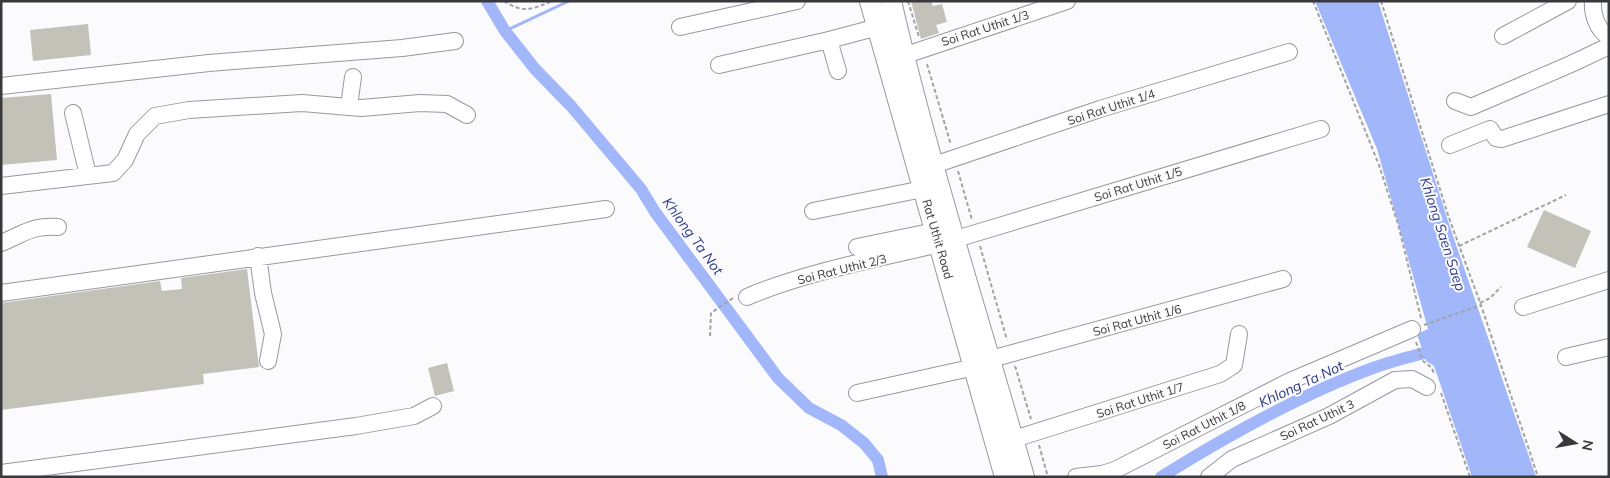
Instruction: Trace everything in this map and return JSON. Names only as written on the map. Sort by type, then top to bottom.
[{"type":"main road","name":"Rat Uthit Road","points":[[870,1],[923,189],[943,238],[983,363],[1014,439],[1024,477]]},
{"type":"main road","name":"Rat Uthit Road","points":[[891,1],[903,56],[934,165],[943,238]]},
{"type":"main road","name":"Rat Uthit Road","points":[[983,363],[1005,477]]},
{"type":"street","points":[[680,27],[797,1]]},
{"type":"street","name":"Soi Rat Uthit 1/3","points":[[903,56],[1067,1]]},
{"type":"street","points":[[1502,36],[1568,1]]},
{"type":"street","points":[[1593,1],[1596,22],[1602,33],[1609,37]]},
{"type":"street","points":[[719,65],[878,27]]},
{"type":"street","points":[[829,40],[838,71]]},
{"type":"street","points":[[1,86],[208,63],[402,48],[455,41]]},
{"type":"street","points":[[1455,101],[1472,107],[1609,46]]},
{"type":"street","name":"Soi Rat Uthit 1/4","points":[[934,165],[1100,110],[1289,52]]},
{"type":"street","points":[[349,106],[353,77]]},
{"type":"street","points":[[1,186],[113,173],[125,160],[137,134],[156,116],[189,110],[302,103],[361,108],[420,103],[446,104],[467,114]]},
{"type":"street","points":[[1450,145],[1490,129],[1496,138],[1502,139],[1609,104]]},
{"type":"street","points":[[73,113],[88,175]]},
{"type":"street","name":"Soi Rat Uthit 1/5","points":[[943,238],[1321,129]]},
{"type":"street","points":[[813,211],[923,189]]},
{"type":"street","points":[[1,292],[606,209]]},
{"type":"street","points":[[1,244],[24,231],[46,226],[58,227]]},
{"type":"street","points":[[857,247],[943,238]]},
{"type":"street","name":"Soi Rat Uthit 2/3","points":[[742,296],[943,238]]},
{"type":"street","points":[[258,256],[263,293],[273,334],[268,361]]},
{"type":"street","name":"Soi Rat Uthit 1/6","points":[[857,393],[983,363],[1283,279]]},
{"type":"street","points":[[1523,307],[1609,280]]},
{"type":"street","name":"Soi Rat Uthit 1/8","points":[[1076,477],[1102,474],[1115,470],[1290,381],[1418,328]]},
{"type":"street","name":"Soi Rat Uthit 1/7","points":[[1014,439],[1220,374],[1234,365],[1239,334]]},
{"type":"street","points":[[1566,357],[1609,347]]},
{"type":"street","name":"Soi Rat Uthit 3","points":[[1209,477],[1232,459],[1329,416],[1395,380],[1412,379],[1434,383]]},
{"type":"street","points":[[1,473],[356,426],[414,416],[432,406]]},
{"type":"path","points":[[504,1],[516,8],[527,10],[553,1]]},
{"type":"path","points":[[1313,1],[1379,164],[1395,213],[1423,361],[1432,368],[1434,383],[1470,477]]},
{"type":"path","points":[[1382,1],[1459,246],[1481,304],[1538,477]]},
{"type":"path","points":[[1459,246],[1566,195]]},
{"type":"path","points":[[1418,328],[1478,306],[1501,287]]},
{"type":"path","points":[[710,336],[711,313],[742,296]]},
{"type":"water","name":"Khlong Saen Saep","points":[[1315,1],[1378,1],[1450,227],[1536,477],[1472,477],[1434,366],[1426,361],[1417,334],[1428,329],[1377,149]]},
{"type":"building","points":[[911,1],[931,1],[933,6],[942,4],[947,22],[936,25],[939,33],[921,39]]},
{"type":"building","points":[[88,24],[91,55],[33,61],[30,30]]},
{"type":"building","points":[[51,94],[57,160],[1,165],[1,98]]},
{"type":"building","points":[[1544,210],[1591,231],[1575,268],[1527,247]]},
{"type":"building","points":[[247,269],[259,367],[203,374],[204,384],[1,410],[1,303],[160,281],[162,291],[182,289],[181,278]]},
{"type":"building","points":[[447,363],[454,391],[435,396],[428,368]]},
{"type":"waterway","name":"Khlong Ta Not","points":[[487,1],[505,31],[535,69],[571,106],[641,189],[655,212],[778,378],[809,408],[841,425],[864,443],[878,460],[882,477]]},
{"type":"waterway","points":[[505,31],[569,1]]},
{"type":"waterway","name":"Khlong Ta Not","points":[[1161,477],[1238,431],[1291,403],[1381,365],[1439,349]]}]
